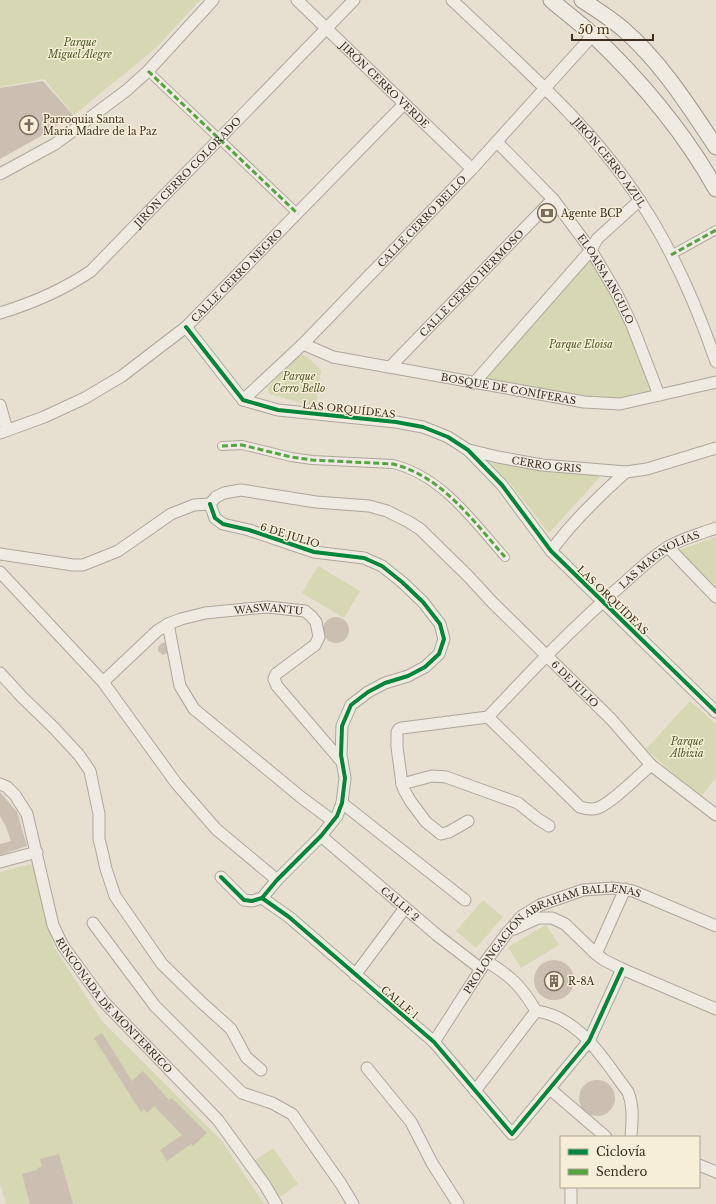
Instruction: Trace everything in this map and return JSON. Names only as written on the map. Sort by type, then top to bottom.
[{"type":"main road","points":[[552,0],[593,35],[635,78],[674,124],[716,189]]},
{"type":"main road","points":[[582,0],[622,28],[657,64],[671,80],[716,147]]},
{"type":"street","points":[[0,174],[55,144],[127,90],[148,71],[213,0]]},
{"type":"street","name":"JIRÓN CERRO VERDE","points":[[298,0],[472,169]]},
{"type":"street","name":"JIRÓN CERRO COLORADO","points":[[0,313],[18,308],[50,295],[73,284],[91,271],[354,0]]},
{"type":"street","name":"JIRÓN CERRO AZUL","points":[[452,0],[578,122],[640,200],[659,230],[685,281],[716,362]]},
{"type":"street","name":"CALLE CERRO BELLO","points":[[242,400],[303,344],[472,169],[593,35]]},
{"type":"street","points":[[148,71],[298,214]]},
{"type":"street","name":"CALLE CERRO NEGRO","points":[[4,432],[44,417],[85,398],[122,376],[186,327],[404,104]]},
{"type":"street","name":"ELOAISA ANGULO","points":[[497,142],[553,199],[591,250],[617,294],[632,325],[659,395]]},
{"type":"street","name":"CALLE CERRO HERMOSO","points":[[390,367],[553,199]]},
{"type":"street","points":[[474,382],[591,250],[597,240],[640,200]]},
{"type":"street","points":[[671,254],[716,230]]},
{"type":"street","points":[[186,327],[242,400]]},
{"type":"street","name":"BOSQUE DE CONÍFERAS","points":[[303,344],[332,357],[584,402],[620,404],[716,382]]},
{"type":"street","name":"LAS ORQUÍDEAS","points":[[242,400],[278,410],[423,427],[448,438],[468,450],[502,485],[551,551],[716,712]]},
{"type":"street","points":[[0,405],[4,432]]},
{"type":"street","points":[[222,446],[242,445],[291,457],[312,460],[393,464],[405,467],[419,473],[438,486],[467,514],[504,557]]},
{"type":"street","name":"CERRO GRIS","points":[[468,450],[542,465],[626,472],[647,469],[716,448]]},
{"type":"street","points":[[551,551],[564,533],[626,472]]},
{"type":"street","name":"6 DE JULIO","points":[[342,762],[342,726],[351,705],[368,692],[385,683],[408,676],[425,667],[439,654],[444,639],[440,624],[423,602],[382,566],[364,558],[314,552],[249,530],[223,524],[215,518],[210,504],[216,497],[224,492],[241,490],[316,502],[369,506],[387,511],[420,529],[610,720],[651,765],[716,815]]},
{"type":"street","points":[[0,554],[73,565],[83,565],[118,551],[171,514],[194,505],[210,504]]},
{"type":"street","name":"LAS MAGNOLIAS","points":[[488,717],[546,656],[603,601],[651,559],[685,539],[716,528]]},
{"type":"street","points":[[0,546],[20,556]]},
{"type":"street","points":[[668,548],[716,597]]},
{"type":"street","points":[[0,572],[103,682],[176,783],[216,829],[277,880]]},
{"type":"street","name":"WASWANTU","points":[[103,682],[157,631],[168,624],[181,619],[205,613],[267,607],[305,611],[312,616],[316,622],[318,637],[315,645],[276,674],[274,679],[277,686],[342,762]]},
{"type":"street","points":[[168,624],[180,686],[194,709],[302,798],[333,821]]},
{"type":"street","points":[[0,673],[79,755],[90,771],[99,814],[99,839],[106,869],[115,896],[162,964],[231,1029],[246,1057],[261,1070]]},
{"type":"street","points":[[468,821],[449,832],[441,834],[426,822],[410,802],[402,784],[397,747],[397,732],[399,729],[488,717],[580,807],[587,810],[606,804],[651,765]]},
{"type":"street","points":[[221,877],[244,900],[252,901],[262,898],[277,880],[321,836],[337,816],[342,803],[345,778],[342,762]]},
{"type":"street","points":[[402,784],[432,776],[446,776],[518,803],[549,826]]},
{"type":"street","name":"RINCONADA DE MONTERRICO","points":[[0,784],[7,787],[15,795],[27,814],[53,925],[63,946],[104,1002],[218,1120],[265,1185],[276,1204]]},
{"type":"street","points":[[342,803],[465,900]]},
{"type":"street","name":"CALLE 2","points":[[321,836],[437,935],[484,965],[512,978],[521,988],[536,1011]]},
{"type":"street","points":[[0,862],[37,852]]},
{"type":"street","name":"PROLONGACIÓN ABRAHAM BALLENAS","points":[[434,1042],[484,965],[507,933],[522,916],[540,905],[583,890],[613,888],[633,891],[716,926]]},
{"type":"street","points":[[596,954],[625,890]]},
{"type":"street","name":"CALLE 1","points":[[262,898],[289,918],[434,1042],[512,1134],[550,1089]]},
{"type":"street","points":[[355,975],[405,908]]},
{"type":"street","points":[[507,933],[538,918],[552,918],[566,924],[604,960],[716,1009]]},
{"type":"street","points":[[93,923],[155,1006],[242,1093],[272,1103],[292,1114],[341,1184],[353,1204]]},
{"type":"street","points":[[605,1136],[550,1089],[589,1041],[622,969]]},
{"type":"street","points":[[475,1091],[536,1011],[557,1016],[568,1022],[589,1041],[628,1092],[632,1101],[633,1110],[631,1136]]},
{"type":"street","points":[[367,1068],[411,1122],[432,1163],[458,1204]]},
{"type":"street","points":[[700,1165],[716,1172]]},
{"type":"street","points":[[571,1204],[572,1188]]},
{"type":"green space","name":"Parque Miguel Alegre","points":[[0,0],[200,0],[157,47],[74,115],[44,79],[0,87]]},
{"type":"green space","name":"Parque Eloisa","points":[[591,259],[616,300],[652,391],[618,400],[480,381]]},
{"type":"green space","name":"Parque Cerro Bello","points":[[300,354],[306,356],[321,370],[316,407],[270,394],[268,391],[269,387],[294,356]]},
{"type":"green space","points":[[491,464],[598,476],[599,478],[549,533],[511,484]]},
{"type":"green space","points":[[716,537],[716,587],[679,550]]},
{"type":"green space","points":[[318,566],[360,591],[344,618],[302,593]]},
{"type":"green space","name":"Parque Albizia","points":[[690,701],[716,724],[716,777],[700,798],[646,749]]},
{"type":"green space","points":[[30,864],[36,867],[54,947],[102,1021],[221,1140],[264,1204],[6,1204],[0,1184],[0,872]]},
{"type":"green space","points":[[483,900],[503,917],[476,948],[456,931]]},
{"type":"green space","points":[[546,925],[559,945],[521,968],[508,947]]},
{"type":"green space","points":[[273,1148],[298,1184],[280,1197],[254,1161]]},
{"type":"building","name":"Parroquia Santa María Madre de la Paz","points":[[43,81],[73,115],[43,135],[0,159],[0,88]]},
{"type":"building","points":[[336,617],[345,621],[349,630],[345,639],[336,643],[327,639],[323,630],[327,621]]},
{"type":"building","points":[[162,643],[165,643],[167,653],[163,655],[158,651],[158,647]]},
{"type":"building","points":[[0,792],[17,812],[27,846],[0,855],[0,844],[11,841],[0,816]]},
{"type":"building","name":"R-8A","points":[[558,960],[565,963],[571,969],[574,980],[573,988],[565,997],[558,1000],[550,1000],[543,997],[535,988],[534,976],[537,969],[546,961]]},
{"type":"building","points":[[102,1033],[132,1081],[143,1071],[169,1100],[172,1098],[207,1133],[193,1146],[191,1144],[167,1161],[160,1150],[182,1135],[154,1106],[147,1113],[144,1109],[141,1112],[94,1038]]},
{"type":"building","points":[[600,1080],[610,1085],[614,1091],[614,1105],[610,1111],[604,1115],[594,1116],[584,1111],[580,1105],[579,1095],[584,1085],[590,1081]]},
{"type":"building","points":[[59,1154],[73,1204],[30,1204],[22,1174],[42,1167],[40,1159]]},
{"type":"marked path","points":[[148,71],[298,214]]},
{"type":"marked path","points":[[671,255],[716,230]]},
{"type":"marked path","points":[[222,446],[242,445],[291,457],[312,460],[393,464],[411,470],[442,489],[468,515],[505,557]]},
{"type":"cycle path","points":[[186,327],[243,400],[278,410],[396,422],[423,427],[448,437],[468,450],[502,485],[551,551],[716,712]]},
{"type":"cycle path","points":[[210,504],[215,518],[223,524],[249,530],[314,552],[364,558],[382,566],[423,602],[440,624],[444,639],[439,654],[425,667],[408,676],[385,683],[368,692],[351,705],[342,726],[341,755],[345,778],[342,803],[337,816],[321,836],[277,880],[262,898],[252,901],[244,900],[221,877]]},
{"type":"cycle path","points":[[262,898],[289,917],[434,1042],[512,1134],[589,1041],[622,969]]},
{"type":"place","name":"Parroquia Santa María Madre de la Paz","points":[[29,125]]},
{"type":"place","name":"Agente BCP","points":[[547,213]]},
{"type":"place","name":"R-8A","points":[[554,981]]}]
